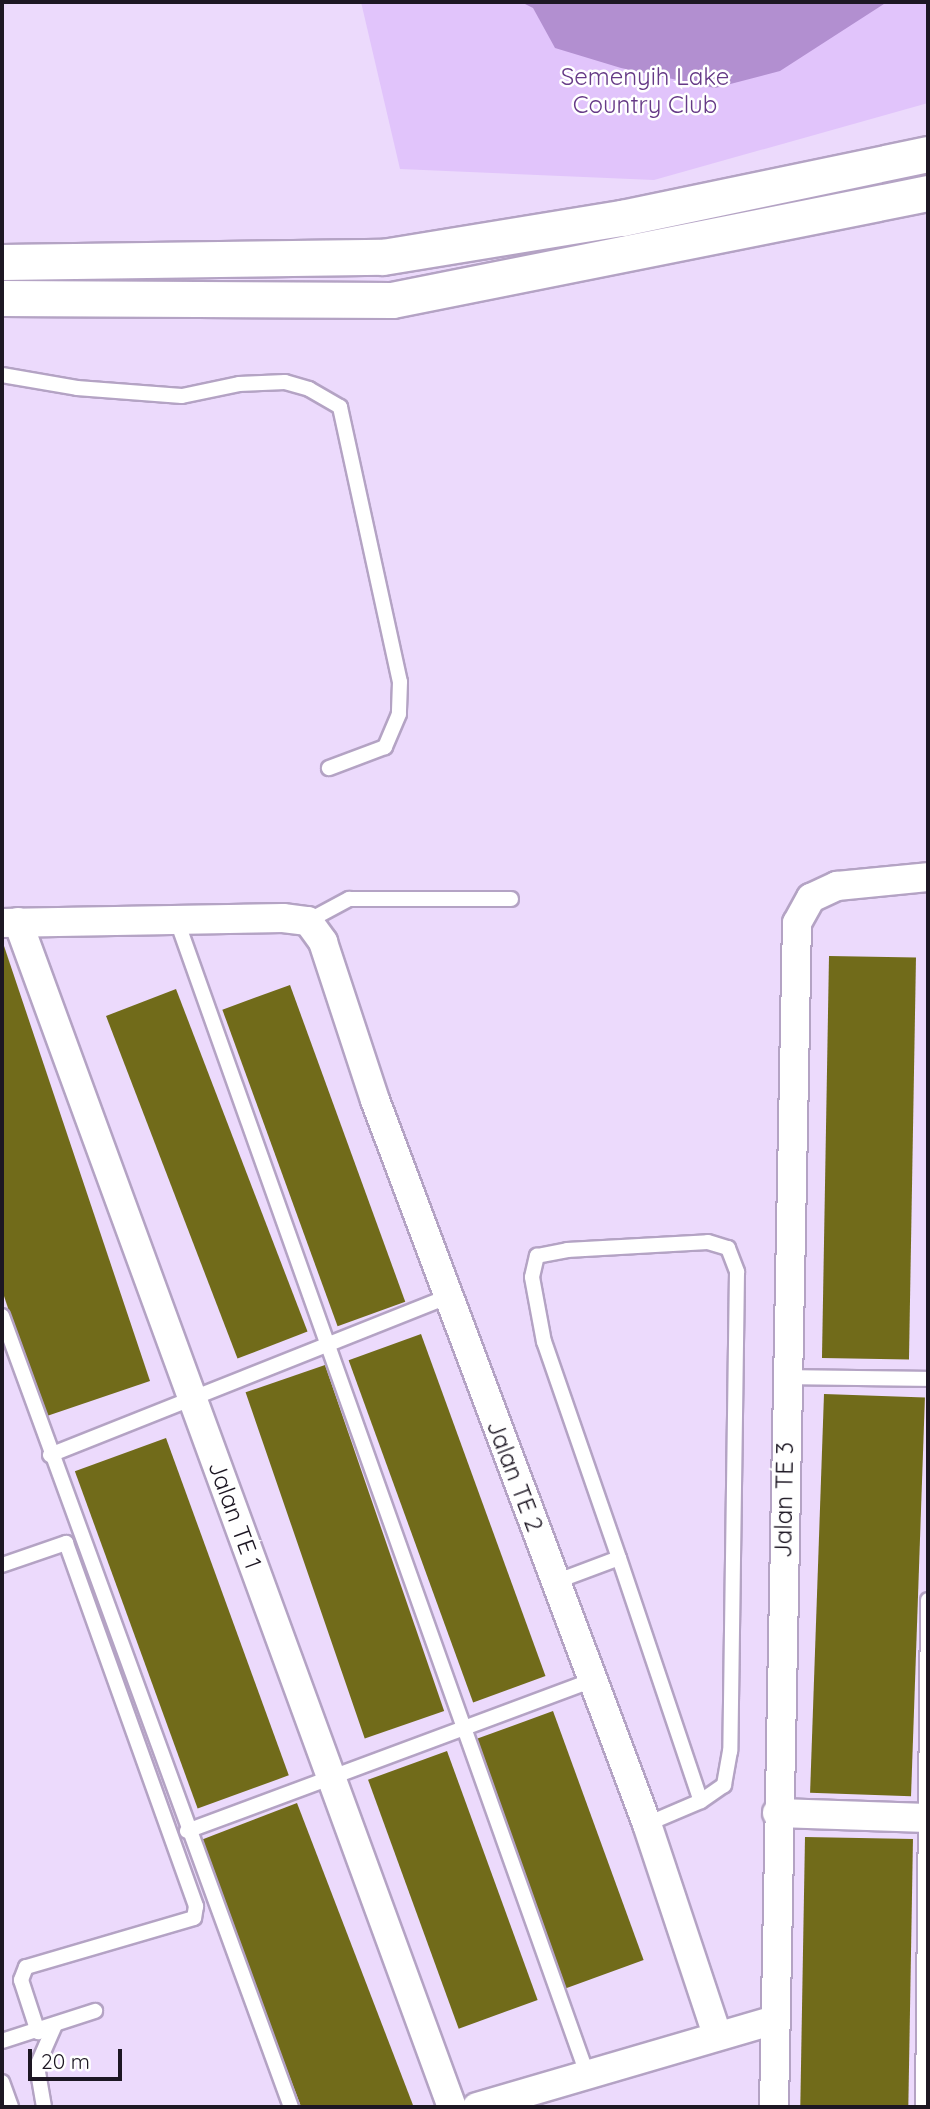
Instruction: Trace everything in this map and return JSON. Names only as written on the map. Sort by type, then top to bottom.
[{"type":"street","points":[[2,262],[383,257],[622,218],[928,154]]},
{"type":"street","points":[[2,298],[392,300],[928,193]]},
{"type":"street","name":"Jalan TE 3","points":[[774,2107],[777,1813],[797,923],[811,898],[837,886],[928,877]]},
{"type":"street","points":[[10,923],[308,921]]},
{"type":"street","name":"Jalan TE 2","points":[[308,921],[323,942],[374,1100],[647,1824],[717,2034]]},
{"type":"street","name":"Jalan TE 1","points":[[10,923],[193,1398],[452,2107]]},
{"type":"street","points":[[777,1813],[927,1818]]},
{"type":"street","points":[[477,2107],[717,2034],[775,2020]]},
{"type":"lane","points":[[2,375],[76,387],[183,396],[239,384],[285,382],[309,389],[340,407],[400,682],[399,703],[385,747],[329,768]]},
{"type":"lane","points":[[308,921],[348,899],[511,899]]},
{"type":"lane","points":[[177,921],[587,2074]]},
{"type":"lane","points":[[647,1824],[701,1801],[724,1785],[730,1751],[737,1272],[727,1248],[708,1242],[567,1250],[537,1256],[532,1277],[544,1342],[701,1801]]},
{"type":"lane","points":[[50,1455],[448,1297]]},
{"type":"lane","points":[[2,1316],[187,1831],[291,2107]]},
{"type":"lane","points":[[787,1377],[928,1379]]},
{"type":"lane","points":[[2,1565],[66,1543],[196,1906],[194,1918],[26,1967],[20,1980],[38,2032]]},
{"type":"lane","points":[[555,1582],[619,1558]]},
{"type":"lane","points":[[923,2107],[928,1600]]},
{"type":"lane","points":[[187,1831],[592,1680]]},
{"type":"lane","points":[[2,2041],[54,2027],[95,2011]]},
{"type":"lane","points":[[44,2107],[37,2066],[54,2027]]},
{"type":"lane","points":[[2,2082],[11,2107]]},
{"type":"green space","name":"Semenyih Lake Country Club","points":[[361,2],[928,2],[928,103],[654,180],[400,169]]},
{"type":"shaded area","points":[[521,2],[887,2],[780,71],[715,88],[621,68],[555,48],[533,8]]},
{"type":"building","points":[[2,940],[150,1381],[44,1417],[2,1290]]},
{"type":"building","points":[[829,956],[916,958],[909,1359],[822,1358]]},
{"type":"building","points":[[290,985],[405,1302],[338,1326],[222,1010]]},
{"type":"building","points":[[176,989],[308,1332],[238,1359],[106,1016]]},
{"type":"building","points":[[421,1334],[545,1676],[473,1702],[349,1360]]},
{"type":"building","points":[[325,1365],[444,1711],[365,1738],[246,1392]]},
{"type":"building","points":[[824,1394],[925,1398],[911,1796],[810,1793]]},
{"type":"building","points":[[166,1438],[289,1775],[198,1809],[75,1471]]},
{"type":"building","points":[[553,1711],[644,1960],[565,1989],[474,1740]]},
{"type":"building","points":[[447,1751],[538,2000],[459,2029],[368,1780]]},
{"type":"building","points":[[297,1803],[414,2107],[301,2107],[199,1841]]},
{"type":"building","points":[[805,1837],[913,1839],[908,2107],[800,2107]]}]
